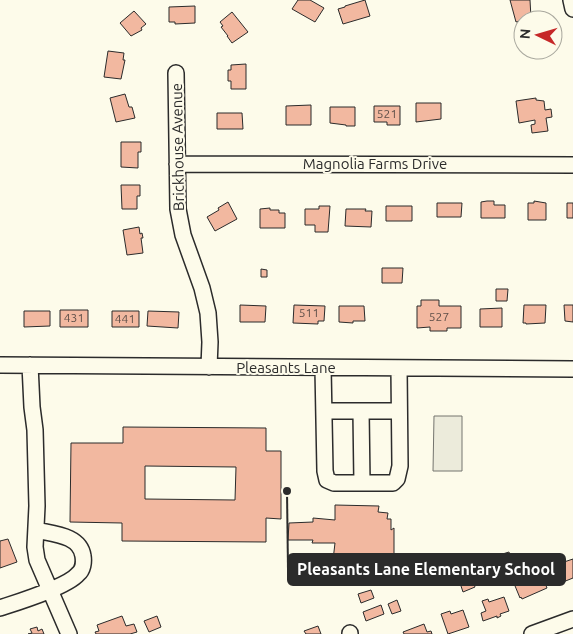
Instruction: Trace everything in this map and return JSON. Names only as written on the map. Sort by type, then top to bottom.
[{"type":"street","points":[[571,0],[573,9]]},
{"type":"street","name":"Brickhouse Avenue","points":[[176,73],[177,202],[181,226],[202,288],[208,313],[209,367]]},
{"type":"street","name":"Magnolia Farms Drive","points":[[177,164],[573,165]]},
{"type":"street","name":"Pleasants Lane","points":[[0,365],[573,369]]},
{"type":"street","points":[[30,365],[35,430],[37,560],[69,634]]},
{"type":"street","points":[[323,368],[325,471],[327,480],[334,483],[393,483],[397,479],[400,466],[399,368]]},
{"type":"street","points":[[324,411],[400,411]]},
{"type":"street","points":[[361,411],[362,483]]},
{"type":"street","points":[[0,608],[49,590],[78,575],[84,564],[79,544],[70,538],[36,530]]},
{"type":"street","points":[[532,634],[573,620]]},
{"type":"shaded area","points":[[434,416],[462,416],[462,471],[433,471]]},
{"type":"building","points":[[298,0],[310,0],[324,8],[315,22],[292,9]]},
{"type":"building","points":[[365,0],[370,16],[343,24],[338,9]]},
{"type":"building","points":[[510,0],[530,0],[531,10],[513,11]]},
{"type":"building","points":[[195,6],[195,23],[175,24],[175,22],[169,22],[169,7]]},
{"type":"building","points":[[134,11],[146,24],[141,28],[142,30],[131,36],[120,23]]},
{"type":"building","points":[[232,12],[248,32],[232,43],[221,27],[223,26],[220,22]]},
{"type":"building","points":[[108,51],[124,53],[123,60],[125,60],[121,79],[104,77]]},
{"type":"building","points":[[246,64],[246,89],[231,89],[231,81],[228,81],[228,70],[231,70],[231,65]]},
{"type":"building","points":[[125,94],[135,118],[116,122],[110,98]]},
{"type":"building","points":[[536,98],[536,100],[544,101],[545,110],[551,109],[552,117],[546,118],[548,131],[532,133],[531,125],[535,124],[535,120],[519,123],[516,101]]},
{"type":"building","points":[[416,103],[441,103],[441,119],[416,122]]},
{"type":"building","points":[[311,105],[311,125],[286,125],[286,106]]},
{"type":"building","points":[[374,106],[400,106],[400,125],[374,122]]},
{"type":"building","points":[[330,107],[355,107],[355,126],[330,123]]},
{"type":"building","points":[[217,113],[242,113],[243,129],[217,129]]},
{"type":"building","points":[[121,142],[141,142],[141,152],[138,152],[138,168],[121,167]]},
{"type":"building","points":[[121,185],[140,185],[140,196],[137,196],[137,209],[122,209]]},
{"type":"building","points":[[494,201],[494,205],[505,205],[505,218],[481,218],[481,202]]},
{"type":"building","points":[[534,201],[546,203],[546,220],[528,220],[528,203],[534,203]]},
{"type":"building","points":[[228,202],[237,219],[215,231],[207,217]]},
{"type":"building","points":[[437,203],[462,203],[461,217],[437,217]]},
{"type":"building","points":[[567,203],[573,203],[573,218],[567,218]]},
{"type":"building","points":[[319,206],[330,206],[328,232],[315,232],[315,225],[305,225],[305,209],[319,209]]},
{"type":"building","points":[[386,206],[412,206],[412,221],[386,221]]},
{"type":"building","points":[[270,208],[270,210],[279,210],[279,213],[285,213],[285,228],[260,228],[260,209]]},
{"type":"building","points":[[346,209],[366,209],[365,211],[372,211],[371,227],[345,226]]},
{"type":"building","points":[[139,227],[143,238],[141,238],[143,253],[127,255],[123,230]]},
{"type":"building","points":[[382,268],[403,268],[402,283],[382,283]]},
{"type":"building","points":[[261,269],[267,270],[267,277],[261,277]]},
{"type":"building","points":[[496,289],[508,289],[507,301],[496,301]]},
{"type":"building","points":[[421,300],[439,300],[439,306],[461,306],[461,328],[447,328],[447,331],[430,331],[430,327],[417,328],[417,306],[421,306]]},
{"type":"building","points":[[240,305],[266,306],[265,322],[240,322]]},
{"type":"building","points":[[294,305],[325,306],[324,321],[318,321],[318,324],[293,323]]},
{"type":"building","points":[[524,305],[546,305],[545,323],[523,323]]},
{"type":"building","points":[[564,305],[573,305],[573,322],[565,321]]},
{"type":"building","points":[[339,306],[364,306],[365,321],[353,321],[353,323],[339,322]]},
{"type":"building","points":[[502,308],[502,327],[480,327],[480,309]]},
{"type":"building","points":[[60,310],[88,310],[88,327],[60,327]]},
{"type":"building","points":[[24,311],[50,311],[50,326],[24,327]]},
{"type":"building","points":[[112,311],[139,311],[139,327],[112,327]]},
{"type":"building","points":[[148,311],[179,312],[178,328],[147,326]]},
{"type":"building","points":[[123,427],[266,428],[266,451],[281,451],[281,519],[266,518],[266,542],[122,541],[122,523],[70,522],[71,443],[123,443]],"holes":[[[145,466],[236,467],[235,500],[145,499]]]},
{"type":"building","points":[[335,505],[379,506],[378,512],[388,513],[387,519],[391,519],[391,530],[394,528],[394,556],[384,556],[385,560],[333,560],[335,543],[312,543],[313,540],[288,540],[289,523],[313,522],[313,518],[335,520]]},
{"type":"building","points":[[8,539],[17,562],[0,568],[0,541]]},
{"type":"building","points":[[509,552],[513,565],[500,569],[496,556]]},
{"type":"building","points":[[573,559],[573,578],[558,584],[552,566]]},
{"type":"building","points":[[540,571],[547,588],[522,599],[520,598],[513,581]]},
{"type":"building","points":[[471,576],[475,587],[463,592],[459,580]]},
{"type":"building","points":[[371,590],[374,598],[361,603],[358,594]]},
{"type":"building","points":[[504,597],[509,611],[500,614],[501,616],[497,618],[497,616],[483,621],[481,613],[486,611],[482,601],[488,599],[489,602]]},
{"type":"building","points":[[397,600],[401,611],[392,614],[388,604]]},
{"type":"building","points":[[381,605],[384,614],[366,621],[363,612]]},
{"type":"building","points":[[463,610],[469,627],[448,634],[441,614],[450,611],[451,614]]},
{"type":"building","points":[[122,616],[126,626],[134,624],[137,632],[130,634],[96,634],[95,632],[99,631],[97,625]]},
{"type":"building","points":[[157,616],[161,627],[149,632],[144,621]]},
{"type":"building","points":[[424,624],[427,632],[431,631],[432,634],[404,634],[403,632]]},
{"type":"building","points":[[318,626],[321,634],[306,634],[304,631]]},
{"type":"building","points":[[37,627],[38,631],[42,629],[44,634],[28,634],[32,633],[30,629]]},
{"type":"place","name":"Pleasants Lane Elementary School","points":[[287,491]]}]
